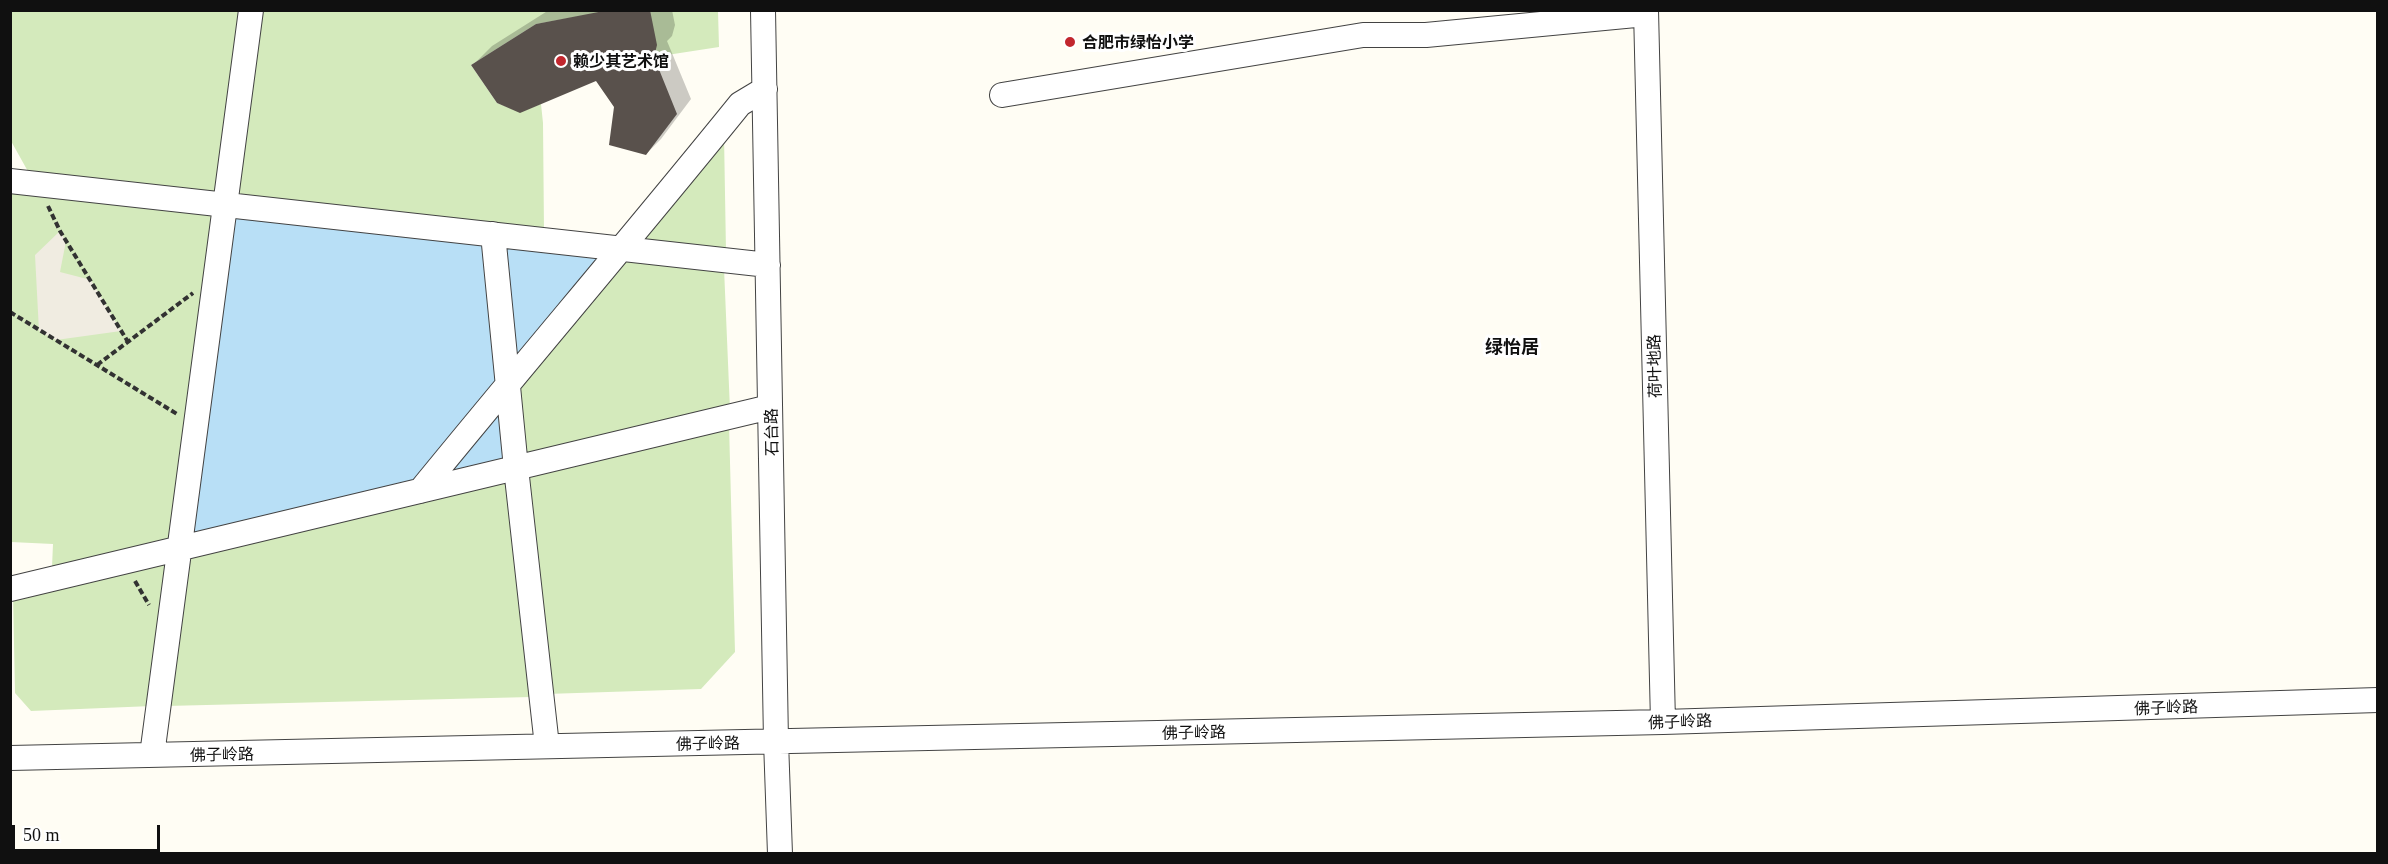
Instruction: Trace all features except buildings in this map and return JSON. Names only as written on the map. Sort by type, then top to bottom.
[{"type":"street","points":[[152,755],[251,10]]},
{"type":"street","name":"石台路","points":[[764,10],[776,741],[780,854]]},
{"type":"street","points":[[1002,94],[1363,35],[1426,35],[1646,12]]},
{"type":"street","name":"荷叶地路","points":[[1646,12],[1663,722]]},
{"type":"street","points":[[420,491],[623,249],[740,104],[765,89]]},
{"type":"street","points":[[10,181],[768,265]]},
{"type":"street","points":[[493,234],[547,746]]},
{"type":"street","points":[[10,589],[770,407]]},
{"type":"street","name":"佛子岭路","points":[[10,758],[1663,722],[2378,700]]},
{"type":"path","points":[[36,184],[60,231],[128,342]]},
{"type":"path","points":[[97,365],[198,290]]},
{"type":"path","points":[[10,312],[178,414]]},
{"type":"path","points":[[133,576],[150,607]]},
{"type":"green space","points":[[10,11],[244,11],[217,196],[30,175],[11,141]]},
{"type":"green space","points":[[260,11],[609,11],[536,24],[471,65],[497,103],[520,112],[541,104],[544,231],[235,197]]},
{"type":"green space","points":[[650,11],[718,11],[719,47],[654,57]]},
{"type":"green space","points":[[724,135],[726,252],[635,241]]},
{"type":"green space","points":[[10,187],[216,212],[172,540],[52,567],[53,544],[11,542]]},
{"type":"green space","points":[[621,254],[724,268],[730,410],[522,458],[515,381]]},
{"type":"green space","points":[[729,424],[735,652],[701,689],[546,694],[523,473]]},
{"type":"green space","points":[[508,477],[531,697],[166,706],[186,552]]},
{"type":"green space","points":[[170,557],[152,706],[31,711],[15,693],[13,593]]},
{"type":"shaded area","points":[[60,231],[66,241],[60,272],[91,280],[121,331],[56,340],[39,331],[35,255]]},
{"type":"water","points":[[232,214],[486,241],[507,463],[189,539]]},
{"type":"water","points":[[502,241],[614,253],[514,373]]},
{"type":"place","name":"合肥市绿怡小学","points":[[1070,42]]},
{"type":"place","name":"赖少其艺术馆","points":[[561,61]]},
{"type":"district","name":"绿怡居","points":[[1512,346]]}]
